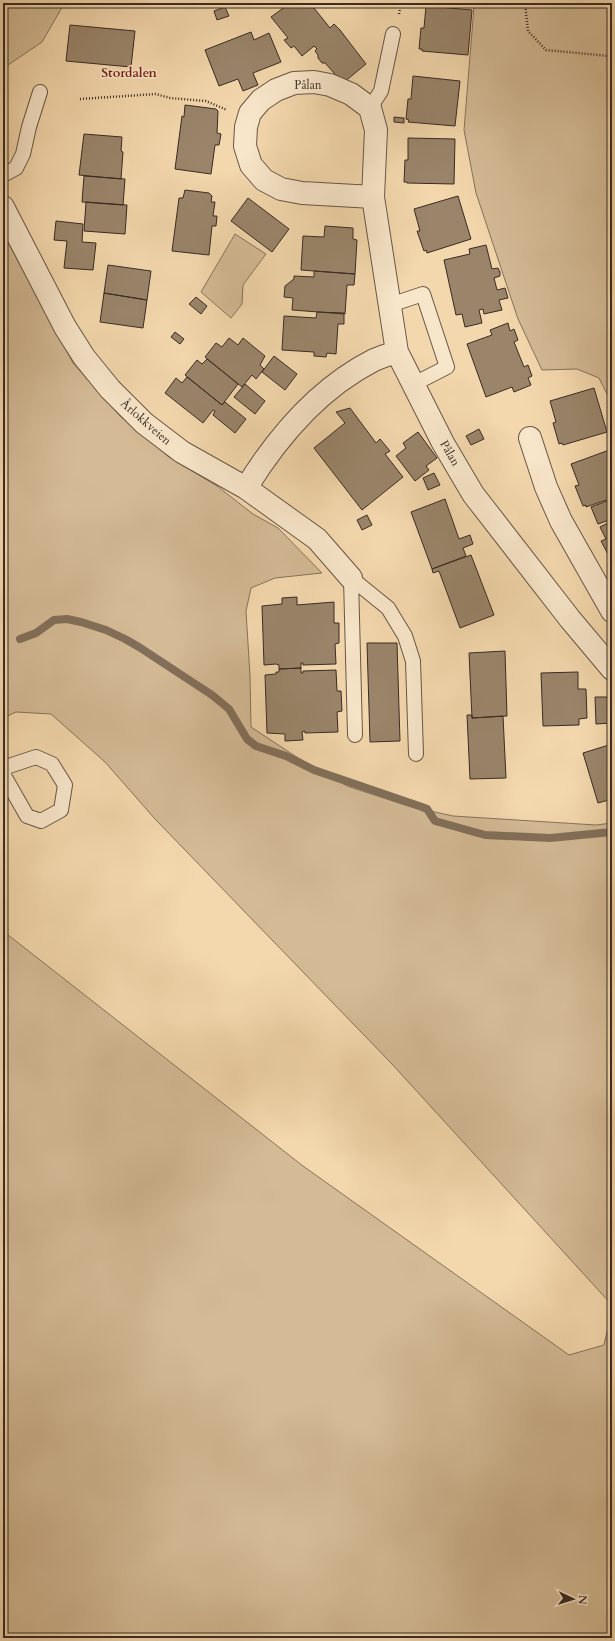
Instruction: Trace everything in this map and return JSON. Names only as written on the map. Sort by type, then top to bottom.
[{"type":"street","name":"Pålan","points":[[373,197],[302,193],[281,189],[264,180],[251,165],[245,146],[246,127],[250,113],[261,100],[276,90],[294,83],[314,82],[330,85],[351,94],[370,108],[376,130],[373,197],[397,352],[443,443],[473,494],[570,619],[612,669]]},
{"type":"street","name":"Årlokkveien","points":[[3,207],[65,326],[84,357],[110,389],[144,423],[182,452],[246,488],[317,539],[351,578]]},
{"type":"street","points":[[246,488],[262,462],[308,408],[326,392],[352,374],[375,360],[397,352]]},
{"type":"street","points":[[530,438],[546,487],[560,521],[612,611]]},
{"type":"lane","points":[[370,108],[381,91],[393,34]]},
{"type":"lane","points":[[3,175],[16,168],[23,154],[29,127],[40,92]]},
{"type":"lane","points":[[390,305],[423,294],[447,368],[414,384]]},
{"type":"lane","points":[[351,578],[355,735]]},
{"type":"lane","points":[[351,578],[388,608],[405,636],[413,661],[416,754]]},
{"type":"lane","points":[[3,768],[36,757],[52,764],[65,785],[61,810],[41,821],[27,816],[3,774]]},
{"type":"path","points":[[525,3],[528,31],[546,50],[611,57],[610,5],[612,4]]},
{"type":"path","points":[[80,99],[156,94],[170,98],[206,101],[220,106],[248,121]]},
{"type":"shaded area","points":[[3,3],[82,3],[64,4],[42,42],[8,65],[3,62]]},
{"type":"shaded area","points":[[447,3],[612,3],[612,404],[599,378],[577,369],[542,370],[518,319],[476,193],[464,130],[474,7]]},
{"type":"shaded area","points":[[3,233],[73,363],[120,416],[169,457],[217,486],[253,514],[278,528],[322,573],[275,578],[251,588],[246,611],[251,727],[295,756],[347,786],[408,806],[453,816],[596,825],[612,823],[612,1305],[391,1063],[155,819],[105,762],[51,714],[16,712],[3,718]]},
{"type":"shaded area","points":[[235,234],[266,254],[243,285],[242,304],[231,318],[201,292]]},
{"type":"shaded area","points":[[3,931],[303,1166],[569,1355],[604,1345],[612,1310],[612,1638],[3,1638]]},
{"type":"building","points":[[290,3],[310,3],[330,28],[334,24],[340,30],[366,64],[343,83],[325,63],[322,63],[318,58],[315,51],[317,49],[314,46],[302,56],[294,46],[291,48],[284,40],[288,38],[271,17]]},
{"type":"building","points":[[426,6],[472,10],[468,55],[422,51],[422,49],[419,49],[421,28],[424,28]]},
{"type":"building","points":[[225,7],[229,16],[217,20],[214,11]]},
{"type":"building","points":[[70,25],[135,31],[131,67],[66,61]]},
{"type":"building","points":[[251,32],[254,40],[269,33],[281,62],[253,73],[258,85],[243,91],[238,79],[219,86],[205,50]]},
{"type":"building","points":[[413,76],[460,81],[455,126],[408,122],[409,120],[406,119],[408,99],[411,99]]},
{"type":"building","points":[[185,105],[216,109],[218,111],[217,133],[221,134],[219,145],[215,145],[211,174],[175,169],[182,116],[184,117]]},
{"type":"building","points":[[394,117],[404,118],[404,123],[394,122]]},
{"type":"building","points":[[84,134],[122,137],[121,151],[123,152],[121,179],[79,175]]},
{"type":"building","points":[[408,138],[455,139],[454,184],[404,182],[405,160],[408,160]]},
{"type":"building","points":[[84,176],[125,179],[123,205],[82,202]]},
{"type":"building","points":[[185,190],[209,193],[212,196],[211,202],[215,202],[213,216],[217,216],[216,226],[212,226],[209,255],[172,251],[179,198],[183,198]]},
{"type":"building","points":[[458,196],[471,239],[427,253],[426,250],[424,251],[417,231],[420,231],[414,209]]},
{"type":"building","points":[[248,198],[289,229],[272,252],[231,221]]},
{"type":"building","points":[[86,202],[127,205],[125,234],[84,231]]},
{"type":"building","points":[[56,221],[83,224],[82,242],[96,243],[93,270],[64,268],[67,241],[54,240]]},
{"type":"building","points":[[325,226],[353,228],[353,239],[357,240],[355,274],[301,270],[303,236],[324,237]]},
{"type":"building","points":[[486,245],[492,269],[498,268],[500,272],[500,276],[494,278],[497,290],[505,288],[508,298],[499,300],[502,310],[484,314],[483,309],[479,310],[482,323],[465,327],[462,314],[456,315],[444,260],[470,254],[469,249]]},
{"type":"building","points":[[108,265],[151,271],[147,300],[104,293]]},
{"type":"building","points":[[314,271],[355,274],[354,285],[347,285],[345,314],[292,310],[293,298],[284,297],[285,286],[294,279],[294,276],[314,277]]},
{"type":"building","points":[[104,293],[147,300],[143,328],[100,322]]},
{"type":"building","points":[[196,297],[207,306],[201,314],[189,304]]},
{"type":"building","points":[[317,312],[344,313],[344,324],[338,324],[336,354],[327,353],[326,357],[314,356],[314,352],[282,350],[284,316],[316,318]]},
{"type":"building","points":[[508,323],[510,331],[514,329],[518,340],[514,342],[524,367],[528,365],[532,376],[528,378],[531,385],[514,392],[512,387],[486,397],[467,344],[492,335],[490,330]]},
{"type":"building","points":[[175,332],[184,339],[180,344],[171,337]]},
{"type":"building","points":[[229,338],[238,345],[243,338],[265,356],[260,365],[264,369],[256,379],[252,375],[242,387],[205,357],[216,343],[222,347]]},
{"type":"building","points":[[274,356],[297,374],[285,390],[262,372]]},
{"type":"building","points":[[207,359],[238,384],[222,405],[185,375],[197,360],[202,364]]},
{"type":"building","points":[[187,377],[222,405],[225,402],[246,419],[235,433],[213,415],[215,411],[213,410],[203,423],[165,393],[176,378],[182,383]]},
{"type":"building","points":[[245,384],[265,401],[255,414],[234,397]]},
{"type":"building","points":[[594,388],[607,432],[563,445],[562,443],[559,444],[553,423],[556,422],[550,401]]},
{"type":"building","points":[[350,408],[376,443],[380,439],[390,451],[385,454],[403,477],[362,510],[314,448],[345,423],[336,412]]},
{"type":"building","points":[[479,429],[484,439],[471,445],[466,436]]},
{"type":"building","points":[[418,432],[437,458],[426,466],[429,470],[415,481],[396,456],[406,448],[403,443]]},
{"type":"building","points":[[612,449],[612,498],[586,507],[586,505],[583,506],[575,486],[579,485],[571,464]]},
{"type":"building","points":[[434,473],[440,485],[428,490],[423,478]]},
{"type":"building","points":[[445,499],[459,539],[470,535],[473,544],[463,548],[466,556],[432,569],[411,512]]},
{"type":"building","points":[[612,499],[612,519],[598,524],[591,507]]},
{"type":"building","points":[[367,515],[372,525],[362,530],[357,520]]},
{"type":"building","points":[[612,521],[612,562],[601,541],[606,539],[600,527]]},
{"type":"building","points":[[471,555],[494,615],[460,628],[439,571],[433,573],[432,569]]},
{"type":"building","points":[[297,597],[297,605],[334,602],[334,623],[339,623],[339,643],[335,644],[336,664],[303,665],[303,663],[301,663],[301,668],[279,669],[279,665],[276,664],[264,665],[262,606],[282,604],[282,598]]},
{"type":"building","points":[[367,643],[397,643],[400,741],[370,742]]},
{"type":"building","points":[[505,651],[507,716],[472,718],[469,653]]},
{"type":"building","points":[[301,668],[301,673],[303,673],[303,671],[336,670],[337,691],[341,691],[342,711],[337,712],[338,732],[305,733],[305,731],[302,732],[303,740],[285,741],[285,734],[267,733],[265,675],[276,674],[276,672],[279,672],[279,669]]},
{"type":"building","points":[[578,672],[578,689],[586,689],[587,718],[579,719],[579,725],[543,726],[541,673]]},
{"type":"building","points":[[595,697],[612,697],[612,723],[596,724]]},
{"type":"building","points":[[467,715],[472,715],[472,718],[503,716],[506,778],[470,779]]},
{"type":"building","points":[[612,744],[612,799],[598,803],[583,753]]},
{"type":"waterway","points":[[20,639],[36,633],[54,620],[67,619],[106,630],[139,647],[212,695],[229,709],[247,739],[256,746],[286,756],[314,770],[427,809],[435,821],[485,835],[550,838],[612,832]]},
{"type":"district","name":"Stordalen","points":[[129,73]]}]
